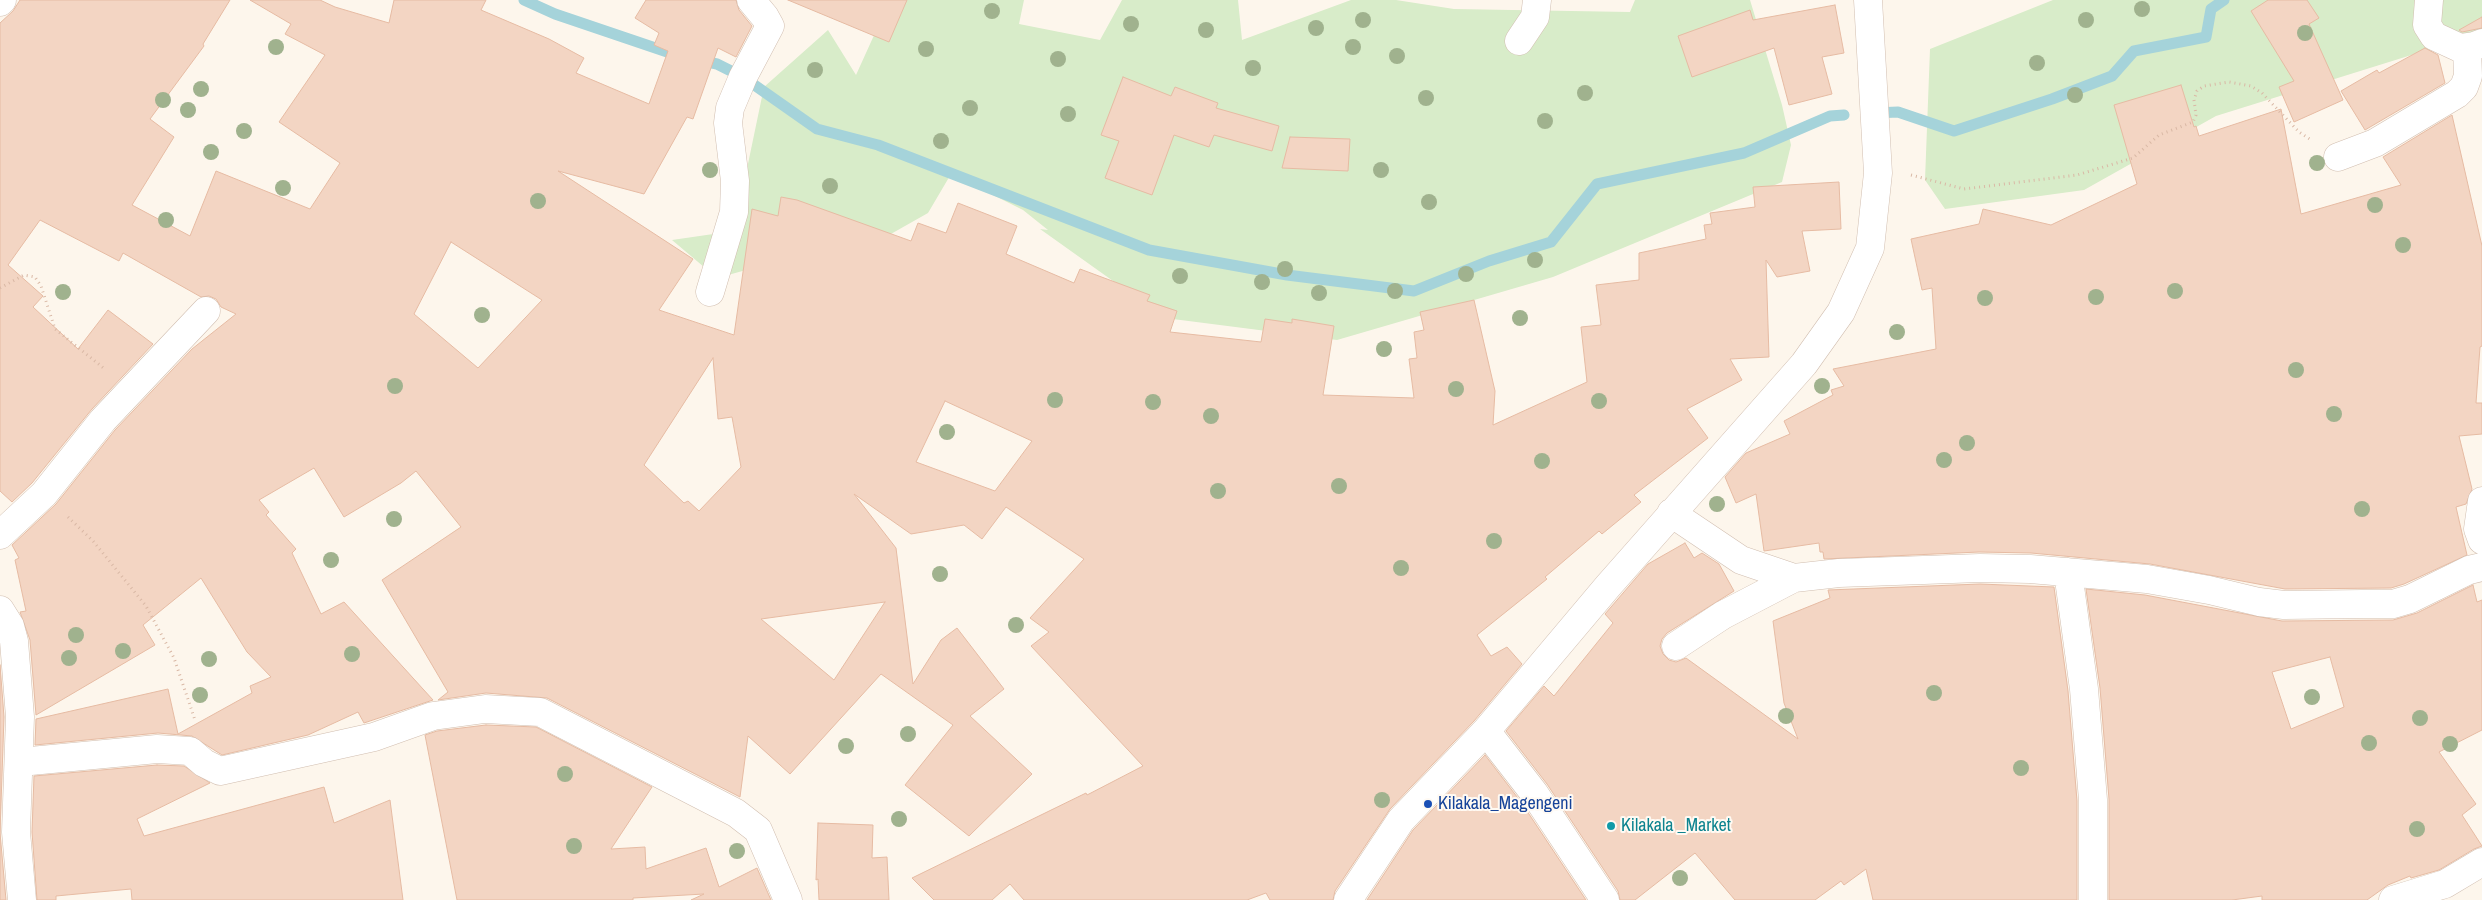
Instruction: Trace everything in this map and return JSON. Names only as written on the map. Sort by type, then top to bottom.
[{"type":"street","points":[[710,292],[734,212],[735,181],[728,123],[730,108],[742,76],[770,26],[751,0]]},
{"type":"street","points":[[1520,41],[1535,17],[1537,0]]},
{"type":"street","points":[[1348,900],[1401,820],[1486,730],[1671,513],[1804,364],[1841,312],[1870,248],[1878,173],[1868,0]]},
{"type":"street","points":[[2338,157],[2375,143],[2457,94],[2464,87],[2475,45],[2460,48],[2430,32],[2427,24],[2428,0]]},
{"type":"street","points":[[0,535],[44,494],[103,420],[206,311]]},
{"type":"street","points":[[2482,501],[2478,529],[2482,540]]},
{"type":"street","points":[[1671,513],[1741,560],[1794,578]]},
{"type":"street","points":[[1676,646],[1724,615],[1794,578],[1840,573],[1980,568],[2068,572],[2147,579],[2209,590],[2259,602],[2284,605],[2393,604],[2410,599],[2470,570],[2482,567]]},
{"type":"street","points":[[2068,572],[2084,690],[2093,800],[2093,900]]},
{"type":"street","points":[[0,610],[10,626],[14,641],[20,717],[20,762],[16,832],[22,900]]},
{"type":"street","points":[[20,762],[157,749],[190,751],[204,763],[220,771],[374,737],[433,716],[485,709],[540,712],[736,813],[758,830],[788,900]]},
{"type":"street","points":[[1486,730],[1534,793],[1605,900]]},
{"type":"street","points":[[2393,900],[2445,884],[2482,862]]},
{"type":"path","points":[[1878,173],[1899,172],[1964,189],[2077,175],[2133,158],[2159,135],[2193,122],[2196,115],[2194,100],[2198,91],[2204,86],[2229,82],[2251,86],[2262,93],[2298,132],[2338,157]]},
{"type":"path","points":[[0,288],[24,275],[35,277],[42,286],[55,328],[131,392]]},
{"type":"path","points":[[44,494],[93,541],[146,606],[174,658],[195,719]]},
{"type":"green space","points":[[890,0],[1024,0],[1019,24],[1100,40],[1122,0],[1238,0],[1242,40],[1351,0],[1396,0],[1454,9],[1630,12],[1635,0],[1750,0],[1782,105],[1791,145],[1782,182],[1553,277],[1337,340],[1165,318],[1040,229],[1048,230],[1023,210],[951,174],[928,213],[882,239],[801,255],[717,278],[672,240],[734,231],[764,87],[828,30],[856,75]]},
{"type":"green space","points":[[2053,0],[2482,0],[2482,33],[2216,116],[2084,190],[1945,209],[1925,180],[1930,49]]},
{"type":"building","points":[[20,0],[230,0],[203,44],[204,46],[150,119],[174,137],[132,205],[190,236],[216,171],[310,209],[340,163],[279,122],[325,55],[285,34],[291,24],[250,0],[320,0],[335,7],[389,23],[394,0],[486,0],[481,10],[549,39],[584,58],[576,73],[649,104],[668,51],[654,45],[659,33],[635,18],[646,0],[736,0],[739,10],[752,26],[736,57],[718,48],[693,119],[687,117],[644,194],[558,171],[693,259],[659,310],[734,335],[752,209],[778,216],[781,197],[797,200],[911,241],[918,223],[946,233],[958,203],[1017,226],[1006,254],[1074,283],[1080,269],[1150,295],[1147,301],[1177,311],[1170,332],[1261,342],[1265,319],[1292,323],[1292,319],[1334,326],[1323,395],[1414,398],[1409,359],[1417,358],[1414,332],[1424,330],[1420,312],[1474,300],[1495,391],[1493,425],[1587,382],[1581,327],[1601,325],[1596,285],[1639,280],[1639,253],[1706,239],[1704,225],[1712,224],[1710,213],[1755,207],[1753,187],[1839,182],[1841,229],[1802,231],[1810,271],[1777,277],[1766,260],[1769,357],[1730,359],[1742,380],[1687,409],[1708,438],[1634,495],[1641,502],[1602,534],[1599,531],[1545,577],[1547,579],[1477,635],[1491,656],[1507,647],[1522,664],[1474,721],[1390,809],[1335,891],[1333,900],[1270,900],[1266,893],[1247,900],[1024,900],[1010,884],[992,900],[934,900],[912,878],[1086,793],[1087,795],[1143,766],[1031,646],[1049,632],[1030,618],[1084,559],[1006,507],[982,539],[964,525],[911,534],[854,494],[896,548],[913,684],[941,640],[957,628],[1004,689],[970,716],[1032,774],[969,836],[905,785],[953,725],[881,674],[790,774],[748,736],[740,797],[547,698],[486,693],[438,700],[448,692],[382,580],[461,527],[416,471],[401,483],[344,517],[314,468],[259,500],[269,512],[266,515],[296,549],[292,553],[321,614],[344,602],[433,700],[364,723],[358,712],[308,735],[222,755],[192,736],[158,733],[35,745],[36,719],[168,689],[178,734],[252,693],[250,686],[271,677],[247,652],[201,578],[143,625],[155,645],[36,715],[30,640],[20,612],[26,611],[15,560],[19,558],[12,545],[56,504],[115,430],[192,349],[236,314],[221,307],[216,299],[209,296],[201,297],[123,253],[119,261],[40,220],[8,265],[43,296],[33,307],[78,349],[108,310],[153,344],[92,409],[32,483],[12,502],[0,491],[0,23],[13,11]],"holes":[[[451,242],[542,300],[478,368],[414,314]],[[713,358],[718,419],[732,417],[741,467],[699,511],[688,501],[684,503],[644,465]],[[945,401],[1032,441],[995,491],[916,462]],[[885,602],[834,680],[761,619]]]},
{"type":"building","points":[[788,0],[907,0],[889,42]]},
{"type":"building","points":[[2268,0],[2307,0],[2319,18],[2309,24],[2343,100],[2294,122],[2279,87],[2294,81],[2251,11]]},
{"type":"building","points":[[1835,5],[1844,53],[1822,57],[1832,94],[1789,105],[1774,48],[1692,77],[1678,36],[1750,10],[1753,20]]},
{"type":"building","points":[[2482,17],[2482,28],[2462,32],[2459,30]]},
{"type":"building","points":[[2425,48],[2438,55],[2445,83],[2365,130],[2341,91],[2377,70],[2379,73]]},
{"type":"building","points":[[1123,77],[1171,96],[1175,87],[1218,103],[1216,108],[1279,126],[1272,151],[1214,135],[1209,147],[1174,135],[1152,195],[1105,178],[1119,141],[1101,135]]},
{"type":"building","points":[[2181,85],[2194,127],[2196,126],[2199,136],[2281,109],[2301,214],[2401,185],[2383,157],[2452,115],[2482,246],[2482,346],[2480,347],[2476,403],[2482,403],[2482,434],[2459,436],[2472,489],[2466,504],[2456,507],[2467,555],[2404,584],[2391,588],[2285,589],[2150,564],[2031,553],[1979,552],[1824,559],[1823,552],[1820,552],[1819,543],[1764,551],[1756,494],[1736,503],[1725,477],[1746,453],[1790,434],[1784,421],[1833,395],[1831,390],[1844,386],[1833,369],[1936,349],[1932,288],[1922,290],[1911,239],[1979,224],[1983,209],[2051,225],[2137,184],[2114,105]]},
{"type":"building","points":[[1290,137],[1350,139],[1348,171],[1282,168]]},
{"type":"building","points":[[1685,543],[1694,558],[1702,553],[1719,564],[1734,591],[1667,633],[1662,639],[1660,646],[1663,654],[1669,660],[1676,662],[1686,658],[1798,739],[1784,703],[1773,621],[1830,598],[1828,590],[1980,584],[2054,587],[2068,691],[2077,801],[2077,900],[1873,900],[1866,869],[1844,885],[1841,881],[1815,900],[1735,900],[1695,853],[1635,900],[1620,900],[1618,891],[1547,784],[1506,731],[1544,686],[1554,696],[1613,623],[1605,614],[1648,564]]},
{"type":"building","points":[[2473,585],[2477,602],[2482,600],[2482,730],[2439,752],[2476,804],[2462,815],[2482,846],[2439,870],[2411,878],[2410,876],[2388,885],[2367,900],[2262,900],[2262,896],[2232,900],[2109,900],[2109,799],[2100,688],[2086,589],[2145,595],[2282,621],[2393,620],[2417,613]],"holes":[[[2330,657],[2344,707],[2291,729],[2272,672]]]},
{"type":"building","points":[[0,665],[4,717],[0,833]]},
{"type":"building","points":[[486,725],[536,727],[652,787],[611,849],[645,847],[646,869],[706,848],[719,887],[757,868],[771,900],[691,900],[704,894],[633,898],[633,900],[457,900],[425,735],[437,731]]},
{"type":"building","points":[[1485,755],[1521,802],[1586,900],[1367,900],[1413,830]]},
{"type":"building","points":[[157,765],[184,766],[210,783],[137,819],[144,836],[324,787],[334,823],[390,800],[403,900],[132,900],[131,889],[56,896],[56,900],[37,900],[32,832],[34,776]]},
{"type":"building","points":[[818,823],[873,825],[872,858],[887,857],[889,900],[819,900],[818,879],[816,880]]},
{"type":"building","points":[[0,833],[6,900],[0,900]]},
{"type":"waterway","points":[[524,0],[555,14],[682,57]]},
{"type":"waterway","points":[[1875,113],[1898,112],[1954,131],[2052,99],[2112,76],[2134,51],[2206,37],[2211,9],[2224,0]]},
{"type":"waterway","points":[[698,60],[717,64],[743,77],[817,129],[878,145],[1149,250],[1287,275],[1414,291],[1489,261],[1551,242],[1597,184],[1744,153],[1830,116],[1844,115]]},
{"type":"place","name":"Kilakala_Magengeni","points":[[1428,804]]},
{"type":"place","name":"Kilakala _Market","points":[[1611,826]]}]
